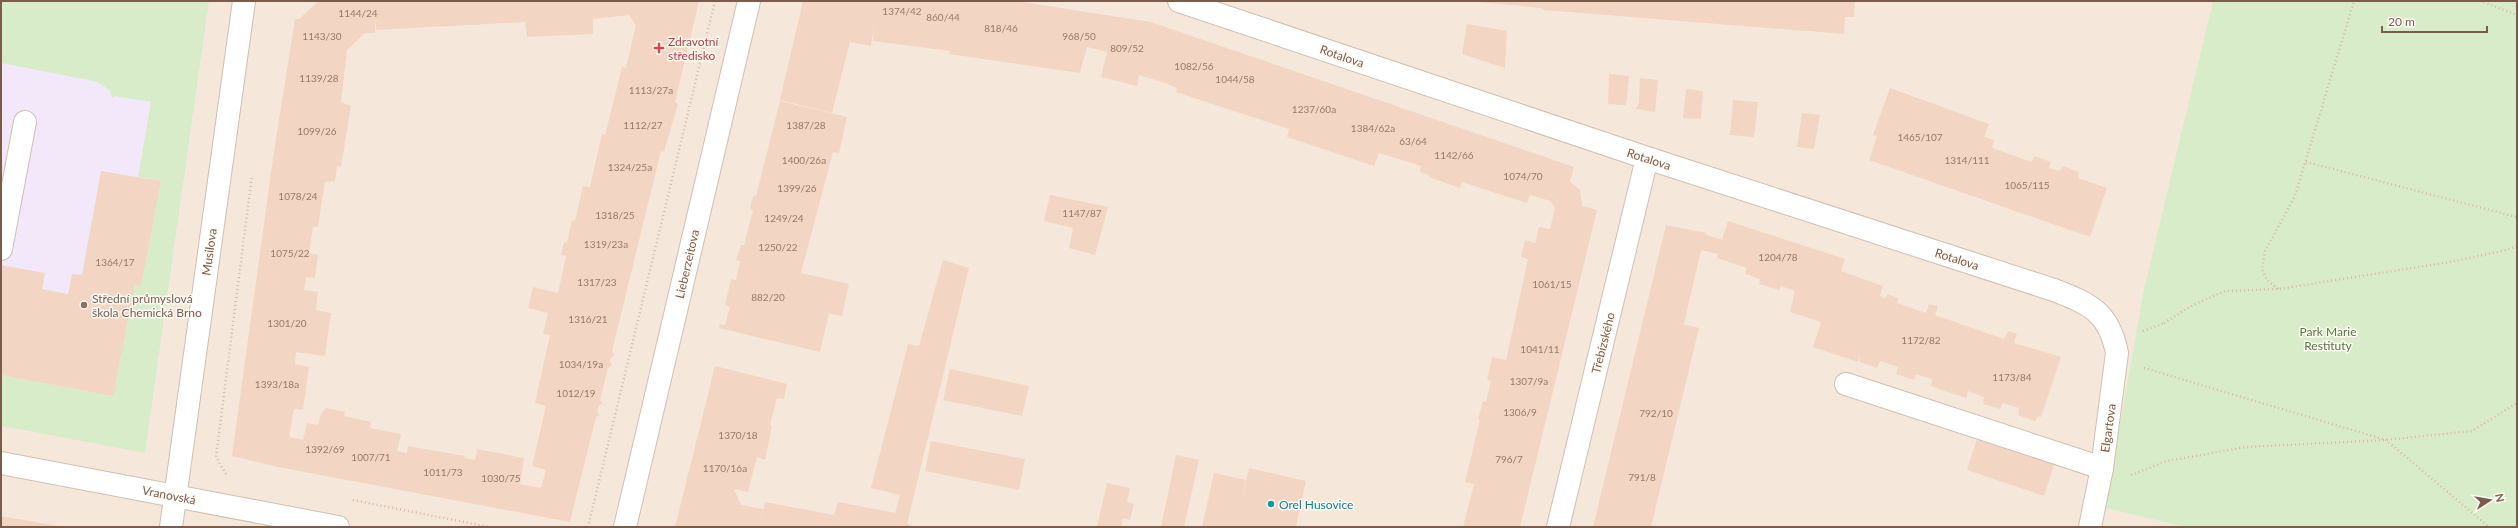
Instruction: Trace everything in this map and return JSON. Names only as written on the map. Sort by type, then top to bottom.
[{"type":"street","name":"Musilova","points":[[171,527],[244,1]]},
{"type":"street","name":"Lieberzeitova","points":[[625,527],[749,1]]},
{"type":"street","name":"Rotalova","points":[[1179,1],[1647,158],[2054,290],[2096,309],[2110,328]]},
{"type":"street","points":[[1,249],[25,122]]},
{"type":"street","name":"Třebízského","points":[[1558,527],[1647,158]]},
{"type":"street","name":"Elgartova","points":[[2090,527],[2101,477],[2117,360],[2117,353],[2110,328]]},
{"type":"street","points":[[1846,384],[2101,477]]},
{"type":"street","name":"Vranovská","points":[[1,464],[338,527]]},
{"type":"path","points":[[588,527],[715,1]]},
{"type":"path","points":[[2279,289],[2266,280],[2262,269],[2265,251],[2295,196],[2354,1]]},
{"type":"path","points":[[2480,1],[2517,15]]},
{"type":"path","points":[[2306,162],[2517,217]]},
{"type":"path","points":[[230,475],[225,474],[216,457],[252,174]]},
{"type":"path","points":[[2142,331],[2164,323],[2193,305],[2225,292],[2279,289],[2450,262],[2507,250],[2517,246]]},
{"type":"path","points":[[2136,366],[2386,440],[2489,527]]},
{"type":"path","points":[[2101,477],[2167,461],[2246,447],[2386,440],[2472,431],[2517,403]]},
{"type":"path","points":[[350,499],[489,527]]},
{"type":"shaded area","points":[[1,1],[2517,1],[2517,527],[1,527]]},
{"type":"shaded area","name":"Střední průmyslová škola Chemická Brno","points":[[1,1],[209,1],[145,453],[1,426]]},
{"type":"green space","points":[[1,1],[209,1],[145,453],[1,426],[1,375],[113,396],[135,285],[141,287],[161,181],[138,177],[151,102],[114,96],[113,99],[109,90],[98,82],[1,63]]},
{"type":"green space","name":"Park Marie Restituty","points":[[2213,1],[2511,1],[2517,3],[2517,527],[2187,527],[2105,508],[2144,289]]},
{"type":"building","points":[[319,1],[699,1],[675,102],[678,104],[664,152],[661,151],[612,351],[615,355],[611,357],[610,362],[612,366],[608,368],[600,400],[603,403],[599,405],[597,411],[599,415],[596,417],[570,522],[278,467],[232,456],[273,158],[295,19],[299,19]],"holes":[[[629,15],[636,25],[626,68],[622,67],[605,135],[602,134],[590,187],[583,186],[575,221],[572,220],[567,243],[564,242],[561,255],[566,256],[558,293],[533,287],[528,308],[548,313],[543,334],[550,335],[535,403],[546,406],[532,466],[546,470],[541,488],[520,484],[524,458],[477,449],[475,460],[464,458],[465,456],[408,446],[407,453],[397,451],[401,434],[370,428],[371,422],[344,416],[345,412],[326,408],[321,414],[318,425],[307,423],[303,440],[289,437],[294,409],[303,410],[309,367],[295,364],[296,352],[325,356],[331,313],[316,310],[318,292],[304,290],[306,277],[315,278],[318,255],[309,253],[313,227],[318,227],[325,182],[335,181],[337,166],[341,167],[351,106],[341,102],[347,50],[365,33],[375,33],[375,17],[376,30],[525,22],[527,37],[593,34],[593,19]]]},
{"type":"building","points":[[803,1],[1016,1],[1151,22],[1574,167],[1570,182],[1580,190],[1582,206],[1597,210],[1520,527],[1463,527],[1474,484],[1465,482],[1480,420],[1478,419],[1483,401],[1486,402],[1491,381],[1487,380],[1492,357],[1506,360],[1528,259],[1521,257],[1525,240],[1535,243],[1539,227],[1550,229],[1555,208],[1550,201],[1530,195],[1527,203],[1462,182],[1460,188],[1429,177],[1429,175],[1420,172],[1421,166],[1379,153],[1374,166],[1287,137],[1289,129],[1176,92],[1177,88],[1165,83],[1139,75],[1137,86],[1101,77],[1107,52],[1087,47],[1080,73],[949,54],[950,51],[873,41],[874,26],[871,46],[850,42],[832,113],[780,100]]},
{"type":"building","points":[[1469,1],[1855,1],[1854,17],[1845,17],[1844,34],[1544,10],[1541,8]]},
{"type":"building","points":[[1467,24],[1507,31],[1505,68],[1462,54]]},
{"type":"building","points":[[1609,74],[1629,76],[1626,105],[1608,104]]},
{"type":"building","points":[[1640,78],[1658,80],[1655,112],[1636,109],[1639,103]]},
{"type":"building","points":[[1890,88],[1989,124],[1984,137],[1994,140],[1992,148],[2032,162],[2034,156],[2051,162],[2049,168],[2060,171],[2063,166],[2079,172],[2078,178],[2107,188],[2090,237],[1869,160],[1877,136],[1873,135]]},
{"type":"building","points":[[1686,89],[1703,91],[1701,119],[1683,118]]},
{"type":"building","points":[[1733,100],[1758,102],[1754,137],[1730,135]]},
{"type":"building","points":[[780,101],[847,117],[839,153],[833,152],[801,273],[849,284],[842,316],[829,313],[820,352],[719,328],[720,324],[725,325],[730,307],[725,305],[731,279],[736,280],[740,261],[736,260],[741,245],[744,245],[753,210],[750,209],[753,196],[756,196]]},
{"type":"building","points":[[1802,113],[1820,115],[1814,149],[1797,147]]},
{"type":"building","points":[[101,171],[161,181],[141,287],[135,285],[113,396],[1,375],[1,265],[45,273],[42,289],[68,294],[72,274],[82,275]]},
{"type":"building","points":[[1050,195],[1108,207],[1095,255],[1069,248],[1073,228],[1044,221]]},
{"type":"building","points":[[1728,221],[1845,259],[1841,271],[1883,286],[1880,296],[1885,299],[1887,294],[1898,298],[1897,303],[1926,313],[1929,304],[1938,306],[1935,315],[2004,339],[2008,331],[2017,334],[2014,343],[2061,357],[2041,417],[2038,416],[2035,421],[2018,415],[2019,408],[2003,403],[2000,409],[1983,404],[1984,397],[1968,391],[1966,398],[1948,392],[1931,386],[1932,379],[1916,374],[1914,380],[1896,374],[1898,367],[1880,361],[1877,368],[1860,362],[1860,356],[1858,362],[1813,347],[1821,322],[1790,312],[1795,291],[1781,286],[1779,290],[1759,284],[1760,279],[1745,274],[1747,268],[1717,258],[1718,254],[1701,250],[1684,324],[1679,323],[1699,328],[1651,527],[1593,527],[1666,225],[1706,233],[1707,235],[1722,240]]},
{"type":"building","points":[[943,260],[969,268],[907,524],[916,527],[675,527],[715,366],[787,384],[784,399],[777,398],[770,425],[772,426],[765,460],[757,457],[748,492],[734,489],[741,505],[763,509],[761,521],[765,502],[834,515],[838,502],[895,513],[900,495],[871,488],[908,344],[919,346]]},
{"type":"building","points":[[950,369],[1029,386],[1022,416],[943,400]]},
{"type":"building","points":[[1977,439],[2054,465],[2044,496],[1967,470]]},
{"type":"building","points":[[931,441],[1025,459],[1019,490],[925,471]]},
{"type":"building","points":[[1176,455],[1199,460],[1184,527],[1161,527]]},
{"type":"building","name":"Orel Husovice","points":[[1249,468],[1306,481],[1296,527],[1202,527],[1214,473],[1246,480],[1237,522]]},
{"type":"building","points":[[1107,483],[1130,488],[1127,502],[1134,504],[1130,520],[1123,518],[1121,527],[1097,527]]},
{"type":"building","points":[[1,516],[58,526],[58,527],[1,527]]},
{"type":"place","name":"Zdravotní středisko","points":[[659,48]]},
{"type":"place","name":"Střední průmyslová škola Chemická Brno","points":[[84,305]]},
{"type":"place","name":"Orel Husovice","points":[[1271,504]]}]
